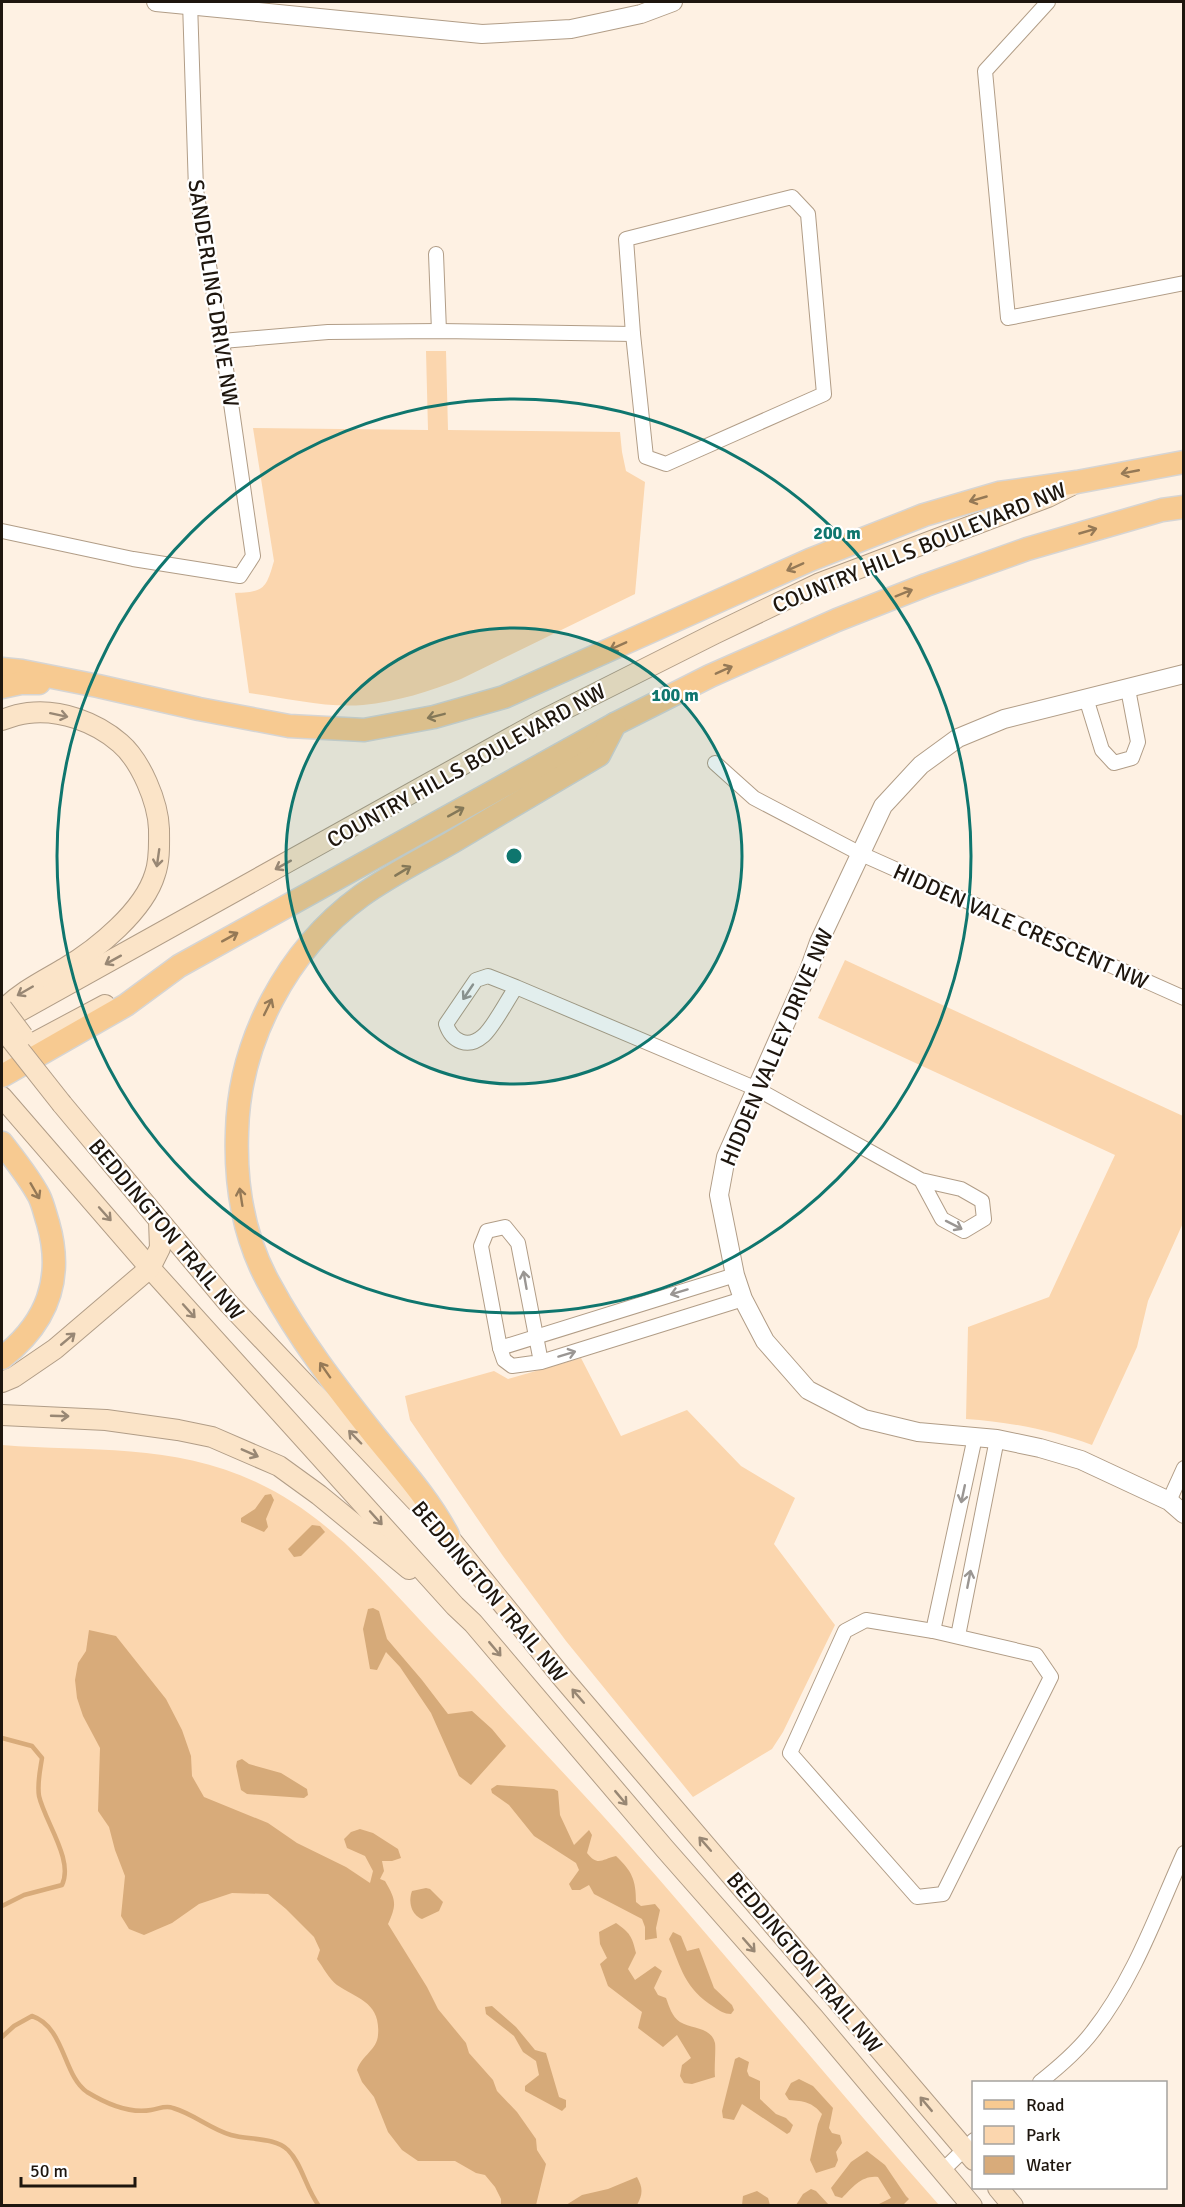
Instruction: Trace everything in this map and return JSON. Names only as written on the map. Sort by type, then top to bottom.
[{"type":"main road","name":"COUNTRY HILLS BOULEVARD NW","points":[[2,1021],[539,722],[820,583],[1048,497],[1077,482],[1184,462]]},
{"type":"main road","points":[[2,669],[22,670],[199,710],[289,726],[364,730],[434,717],[504,697],[810,560],[924,515],[999,493],[1077,482]]},
{"type":"main road","name":"COUNTRY HILLS BOULEVARD NW","points":[[2,1060],[179,966],[615,724],[710,676],[837,620],[926,585],[1027,549],[1162,510],[1184,507]]},
{"type":"main road","points":[[2,687],[21,683],[98,686]]},
{"type":"main road","points":[[2,720],[27,713],[55,712],[106,730],[126,748],[150,789],[159,819],[159,848],[155,875],[145,895],[120,927],[96,948],[15,998],[2,1009],[26,1038],[37,1072]]},
{"type":"main road","points":[[448,1535],[436,1511],[340,1392],[269,1285],[256,1256],[241,1201],[236,1163],[238,1109],[245,1068],[267,1008],[290,970],[325,929],[361,896],[599,755],[615,724]]},
{"type":"main road","points":[[2,1076],[126,1005],[179,966]]},
{"type":"main road","name":"BEDDINGTON TRAIL NW","points":[[2,1028],[62,1104],[229,1304],[448,1535],[561,1676],[970,2150]]},
{"type":"main road","name":"BEDDINGTON TRAIL NW","points":[[2,1097],[150,1268],[455,1606],[473,1623],[665,1849],[806,2008],[972,2205]]},
{"type":"main road","points":[[2,1143],[40,1198],[55,1256],[53,1280],[39,1319],[20,1344],[2,1358]]},
{"type":"main road","points":[[2,1382],[14,1377],[55,1349],[150,1268],[160,1248],[159,1221]]},
{"type":"main road","points":[[2,1415],[70,1416],[146,1425],[212,1437],[237,1447],[279,1466],[455,1606]]},
{"type":"main road","points":[[1000,2189],[1013,2205]]},
{"type":"main road","points":[[1017,2189],[1026,2205]]},
{"type":"street","points":[[156,2],[482,34],[571,29],[641,14],[673,2]]},
{"type":"street","points":[[1048,2],[984,71],[1008,318],[1184,283]]},
{"type":"street","name":"SANDERLING DRIVE NW","points":[[2,531],[133,559],[240,576],[252,556],[222,341],[196,190],[190,4]]},
{"type":"street","points":[[792,197],[808,214],[824,394],[666,464],[646,457],[633,334],[626,239],[792,197]]},
{"type":"street","points":[[436,254],[439,330]]},
{"type":"street","points":[[222,341],[328,332],[439,330],[633,334]]},
{"type":"street","name":"HIDDEN VALLEY DRIVE NW","points":[[1184,674],[1004,719],[958,738],[921,765],[883,806],[819,942],[726,1157],[718,1195],[735,1275],[743,1299],[765,1341],[808,1390],[864,1419],[918,1432],[997,1439],[1081,1460],[1169,1500],[1184,1514]]},
{"type":"street","points":[[1086,698],[1102,750],[1114,763],[1132,758],[1138,742],[1128,689]]},
{"type":"street","name":"HIDDEN VALE CRESCENT NW","points":[[715,763],[754,798],[859,854],[1184,998]]},
{"type":"street","points":[[516,987],[484,1036],[466,1043],[458,1042],[450,1035],[446,1024],[476,980],[488,976],[516,987],[757,1089],[921,1180],[961,1189],[982,1201],[984,1219],[964,1231],[942,1219],[921,1180]]},
{"type":"street","points":[[541,1362],[518,1243],[505,1227],[487,1231],[481,1246],[500,1348],[504,1360],[512,1366],[541,1362],[743,1299]]},
{"type":"street","points":[[500,1348],[735,1275]]},
{"type":"street","points":[[933,1631],[975,1437]]},
{"type":"street","points":[[958,1636],[997,1439]]},
{"type":"street","points":[[1169,1500],[1184,1468]]},
{"type":"street","points":[[866,1620],[958,1636],[1036,1655],[1051,1677],[943,1894],[917,1897],[790,1753],[845,1630],[866,1620]]},
{"type":"street","points":[[1041,2081],[1067,2060],[1093,2031],[1114,2001],[1134,1963],[1184,1853]]},
{"type":"street","points":[[942,2171],[970,2150]]},
{"type":"green space","points":[[426,351],[446,351],[448,430],[620,432],[626,471],[645,482],[635,594],[461,679],[401,699],[349,706],[249,693],[235,593],[252,592],[262,587],[269,578],[274,561],[253,428],[428,430]]},
{"type":"green space","points":[[845,960],[1183,1116],[1183,1223],[1148,1301],[1137,1347],[1092,1445],[1030,1428],[966,1419],[968,1327],[1049,1297],[1115,1155],[818,1018]]},
{"type":"green space","points":[[581,1358],[621,1436],[687,1410],[741,1466],[795,1498],[774,1544],[835,1625],[783,1732],[772,1749],[693,1797],[566,1641],[503,1556],[410,1420],[405,1396],[494,1371],[508,1379]]},
{"type":"green space","points":[[2,1445],[130,1452],[194,1461],[256,1482],[319,1521],[355,1552],[389,1587],[607,1820],[939,2205],[2,2205]]},
{"type":"shaded area","points":[[271,1494],[274,1500],[266,1519],[268,1527],[264,1532],[241,1522],[241,1518],[255,1509],[265,1495]]},
{"type":"shaded area","points":[[312,1525],[320,1526],[325,1532],[301,1556],[294,1557],[288,1549]]},
{"type":"shaded area","points":[[373,1608],[379,1611],[387,1639],[448,1714],[472,1711],[492,1729],[506,1746],[471,1785],[459,1776],[431,1713],[400,1667],[386,1652],[377,1670],[370,1669],[363,1629],[368,1609]]},
{"type":"shaded area","points":[[242,1759],[249,1764],[281,1773],[307,1789],[308,1795],[304,1798],[247,1794],[241,1790],[236,1766],[237,1761]]},
{"type":"shaded area","points":[[497,1785],[558,1791],[560,1815],[574,1845],[589,1830],[592,1835],[587,1853],[597,1861],[616,1856],[632,1876],[636,1902],[641,1906],[655,1904],[660,1910],[656,1928],[657,1938],[645,1940],[645,1927],[642,1919],[594,1894],[589,1885],[580,1890],[572,1890],[569,1884],[579,1870],[576,1863],[534,1836],[509,1805],[492,1793],[491,1789]]},
{"type":"shaded area","points":[[426,1888],[443,1902],[439,1911],[422,1919],[413,1911],[411,1895],[412,1891]]},
{"type":"shaded area","points":[[616,1923],[630,1935],[633,1943],[636,1953],[628,1969],[635,1980],[655,1966],[662,1971],[654,1988],[658,1995],[666,1998],[671,2011],[680,2022],[705,2031],[713,2038],[715,2077],[692,2084],[684,2083],[680,2076],[682,2065],[691,2058],[677,2035],[663,2047],[638,2028],[642,2012],[608,1986],[600,1964],[607,1958],[600,1944],[599,1932]]},
{"type":"shaded area","points":[[673,1932],[681,1936],[687,1951],[699,1948],[714,1988],[732,2005],[734,2010],[731,2014],[724,2013],[704,2000],[690,1985],[669,1939]]},
{"type":"shaded area","points":[[492,2006],[516,2027],[535,2050],[546,2053],[559,2097],[566,2100],[566,2107],[562,2111],[525,2091],[525,2086],[539,2075],[536,2061],[523,2052],[514,2036],[486,2014],[485,2007]]},
{"type":"shaded area","points":[[739,2057],[749,2062],[747,2071],[749,2076],[760,2081],[760,2099],[776,2114],[786,2118],[793,2125],[787,2134],[742,2104],[734,2120],[723,2118],[722,2111],[735,2059]]},
{"type":"shaded area","points":[[799,2079],[813,2086],[833,2108],[829,2128],[832,2133],[840,2135],[842,2143],[836,2152],[838,2160],[835,2167],[816,2173],[810,2160],[822,2114],[807,2103],[789,2100],[785,2094],[791,2083]]},
{"type":"shaded area","points":[[867,2151],[885,2165],[909,2199],[903,2205],[877,2205],[891,2198],[878,2177],[862,2180],[842,2198],[835,2196],[831,2188],[851,2162]]},
{"type":"shaded area","points":[[637,2177],[642,2191],[637,2205],[566,2205],[582,2195],[608,2189]]},
{"type":"shaded area","points":[[811,2189],[816,2191],[829,2205],[796,2205],[803,2194]]},
{"type":"shaded area","points":[[757,2191],[768,2198],[770,2205],[742,2205],[743,2196]]},
{"type":"water","points":[[89,1630],[116,1636],[166,1699],[182,1730],[191,1756],[192,1776],[204,1797],[268,1823],[297,1843],[346,1867],[370,1883],[373,1871],[365,1856],[347,1848],[344,1839],[351,1832],[360,1829],[373,1833],[398,1849],[401,1858],[382,1861],[384,1871],[380,1879],[385,1881],[394,1902],[388,1924],[438,2009],[466,2043],[469,2053],[493,2080],[497,2091],[517,2112],[536,2139],[537,2150],[546,2164],[536,2205],[501,2205],[501,2199],[495,2187],[485,2175],[476,2173],[455,2161],[418,2161],[402,2150],[388,2132],[374,2097],[362,2082],[357,2070],[377,2040],[376,2015],[372,2008],[360,1998],[331,1980],[317,1959],[320,1950],[314,1937],[268,1894],[232,1893],[199,1904],[172,1923],[144,1935],[129,1929],[121,1916],[125,1876],[109,1827],[98,1811],[100,1748],[83,1716],[77,1698],[75,1680],[78,1663],[86,1651]]},
{"type":"waterway","points":[[2,1738],[32,1746],[42,1758],[39,1796],[62,1853],[65,1875],[62,1885],[24,1895],[2,1906]]},
{"type":"waterway","points":[[2,2037],[14,2026],[32,2016],[51,2030],[79,2085],[102,2100],[118,2107],[143,2111],[170,2107],[231,2135],[269,2141],[283,2146],[297,2162],[319,2206]]}]
